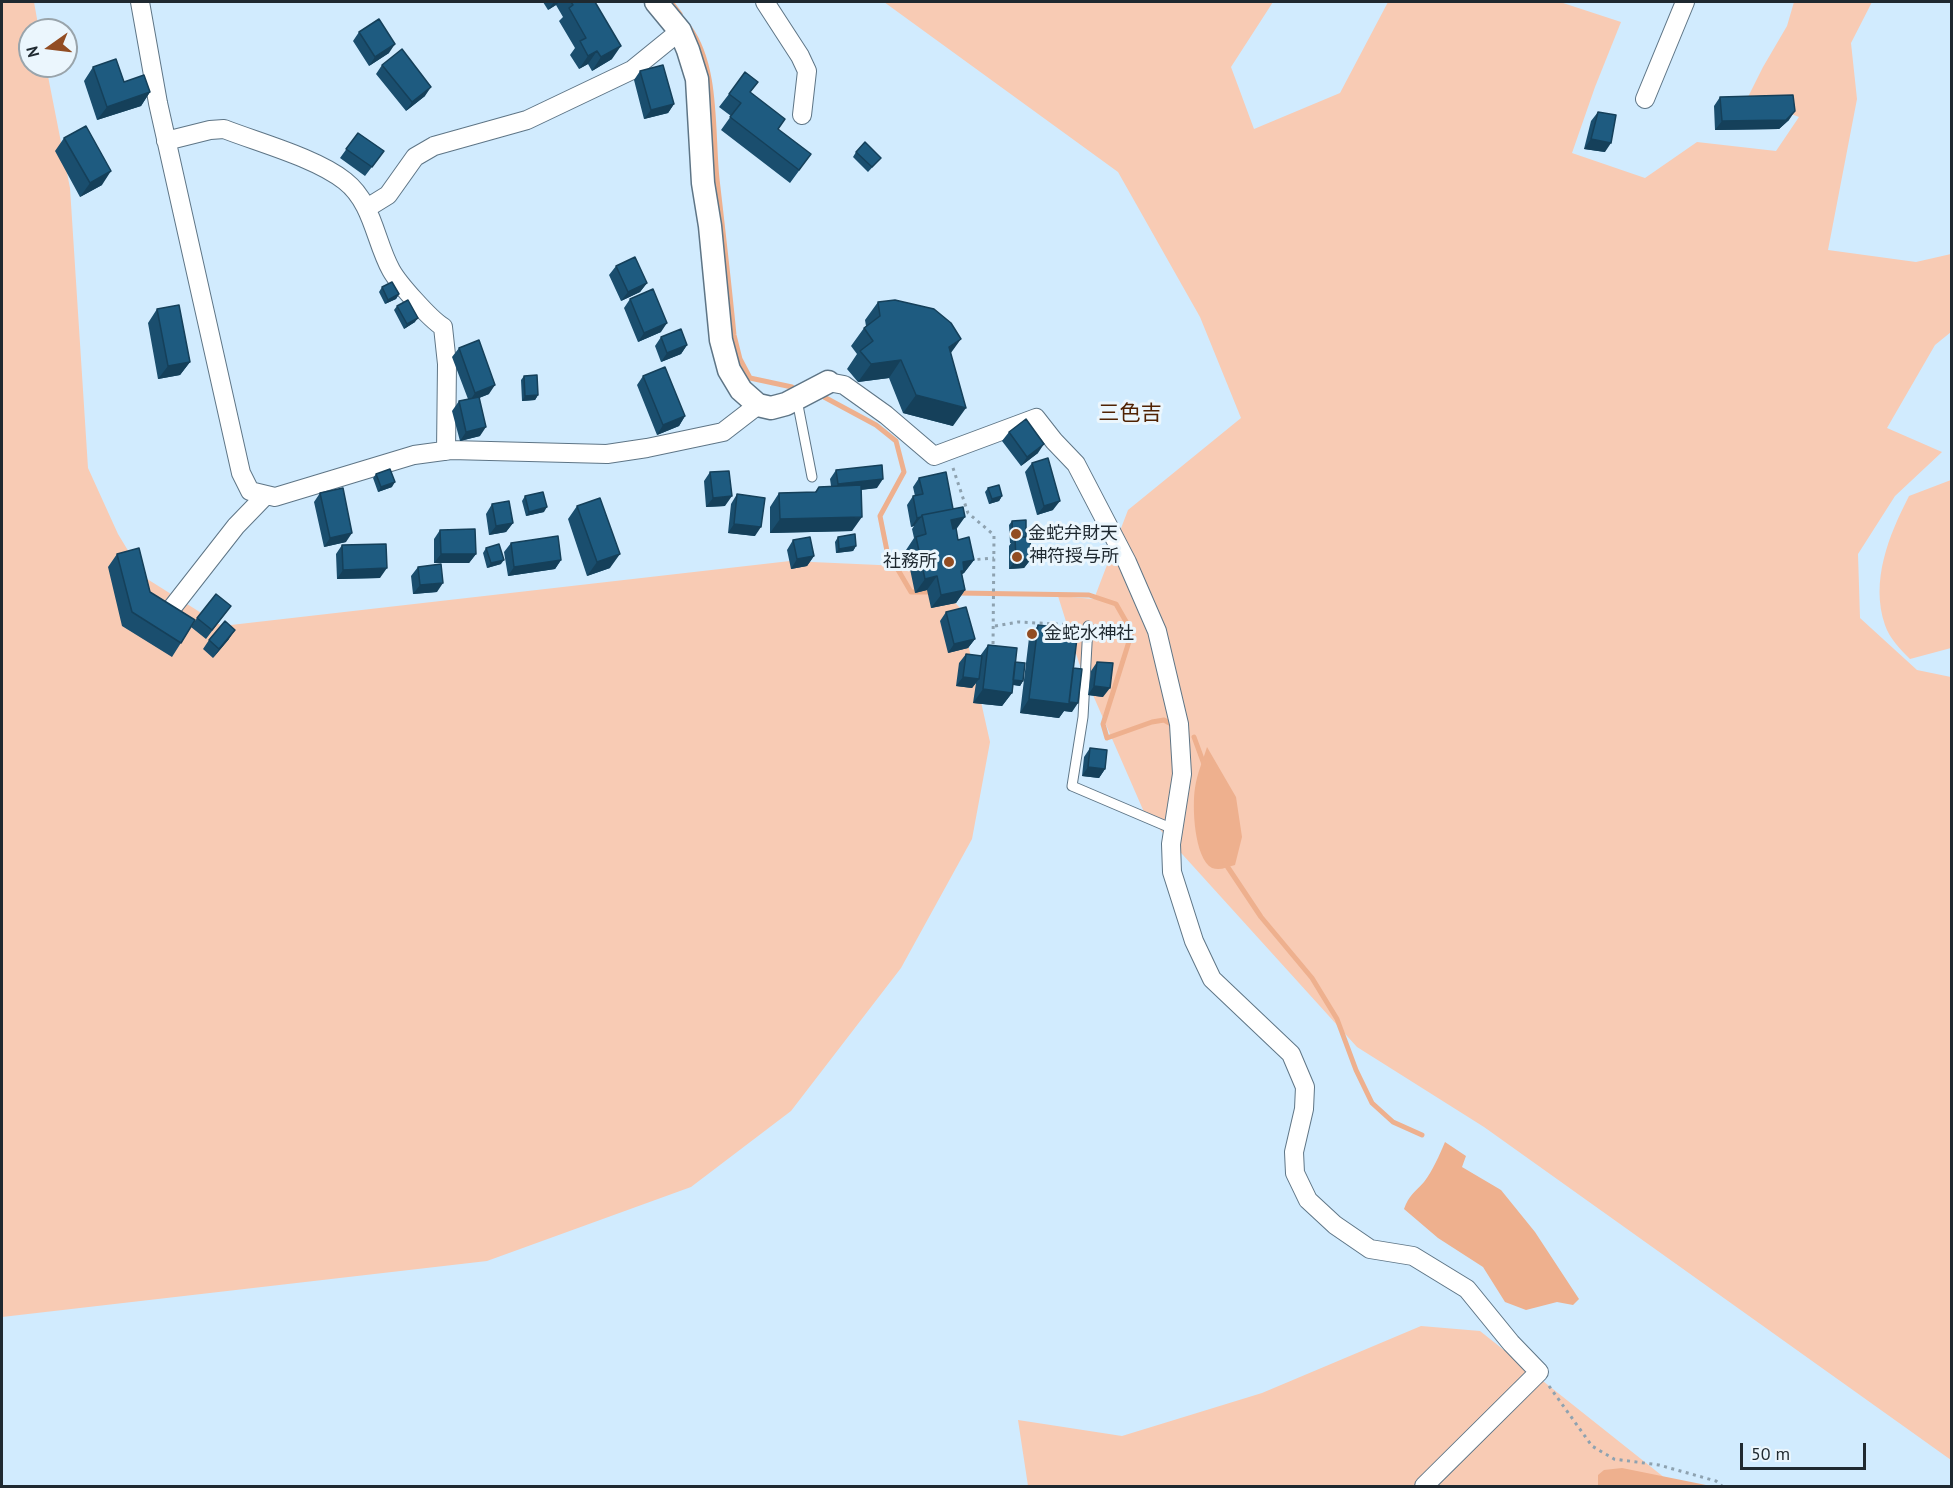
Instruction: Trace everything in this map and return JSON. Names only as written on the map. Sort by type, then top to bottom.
[{"type":"street","points":[[140,2],[166,141],[241,473],[250,491],[275,497],[414,454],[446,451],[607,454],[647,448],[723,432],[758,405]]},
{"type":"street","points":[[656,2],[680,32],[698,79],[703,183],[710,226],[721,340],[729,370],[741,390],[758,405],[771,408],[797,399],[828,382],[844,385],[886,415],[934,456],[1036,418],[1076,464],[1127,562],[1157,631],[1179,724],[1182,774],[1171,844],[1172,872],[1194,941],[1212,979],[1291,1054],[1305,1087],[1304,1109],[1294,1152],[1295,1173],[1308,1200],[1335,1225],[1370,1250],[1413,1256],[1467,1289],[1511,1343],[1539,1372],[1424,1486]]},
{"type":"street","points":[[765,2],[800,56],[807,72],[802,115]]},
{"type":"street","points":[[1644,99],[1685,2]]},
{"type":"street","points":[[367,208],[388,195],[415,157],[434,146],[527,120],[632,70],[680,32]]},
{"type":"street","points":[[166,141],[210,130],[224,129],[320,165],[347,182],[367,208],[391,271],[433,321],[443,327],[447,364],[446,451]]},
{"type":"street","points":[[168,613],[236,526],[266,495]]},
{"type":"lane","points":[[797,399],[812,477]]},
{"type":"lane","points":[[1088,626],[1083,717],[1072,786],[1173,829]]},
{"type":"path","points":[[947,452],[968,513],[994,535],[993,654]]},
{"type":"path","points":[[969,560],[994,558]]},
{"type":"path","points":[[995,626],[1018,621],[1088,626]]},
{"type":"path","points":[[1539,1372],[1592,1446],[1614,1459],[1659,1465],[1716,1482],[1722,1486]]},
{"type":"shaded area","points":[[2,2],[34,2],[37,18],[18,18],[18,78],[48,78],[70,188],[88,468],[118,534],[144,577],[222,626],[790,561],[923,567],[960,608],[990,742],[972,839],[901,968],[791,1111],[691,1187],[487,1261],[2,1317]]},
{"type":"shaded area","points":[[884,2],[1273,2],[1231,67],[1254,129],[1340,93],[1388,2],[1560,2],[1621,22],[1572,153],[1645,178],[1697,142],[1776,151],[1799,117],[1748,97],[1787,26],[1794,2],[1872,2],[1851,43],[1857,99],[1828,250],[1916,262],[1951,254],[1951,332],[1935,345],[1887,428],[1942,452],[1895,496],[1858,554],[1860,618],[1917,670],[1951,677],[1951,1460],[1484,1127],[1357,1047],[1144,812],[1079,663],[1058,596],[1094,599],[1128,510],[1241,418],[1200,317],[1118,172]]},
{"type":"shaded area","points":[[1951,480],[1951,648],[1910,659],[1892,639],[1885,625],[1880,592],[1884,559],[1895,526],[1909,496]]},
{"type":"shaded area","points":[[1207,747],[1236,797],[1242,837],[1235,865],[1221,869],[1212,868],[1206,862],[1201,854],[1196,831],[1195,788]]},
{"type":"shaded area","points":[[1445,1142],[1466,1156],[1462,1167],[1501,1190],[1535,1232],[1579,1299],[1573,1305],[1557,1302],[1526,1310],[1505,1302],[1483,1267],[1438,1238],[1404,1209],[1410,1197],[1430,1173]]},
{"type":"shaded area","points":[[1421,1326],[1480,1331],[1675,1486],[1028,1486],[1018,1420],[1122,1436],[1262,1393]]},
{"type":"shaded area","points":[[1622,1468],[1708,1486],[1598,1486],[1598,1475],[1604,1470]]},
{"type":"building","points":[[571,2],[595,2],[621,46],[601,57],[597,51],[588,56],[580,41],[586,38],[569,8],[573,5]]},
{"type":"building","points":[[379,19],[395,44],[375,57],[359,32]]},
{"type":"building","points":[[402,49],[431,87],[412,102],[382,65]]},
{"type":"building","points":[[116,59],[124,82],[144,75],[150,92],[107,107],[93,67]]},
{"type":"building","points":[[663,65],[674,104],[651,110],[640,71]]},
{"type":"building","points":[[745,72],[758,82],[750,92],[785,119],[778,129],[811,154],[799,170],[730,117],[741,103],[729,94]]},
{"type":"building","points":[[1793,95],[1795,111],[1786,120],[1722,121],[1720,97]]},
{"type":"building","points":[[1598,112],[1616,115],[1611,143],[1591,139]]},
{"type":"building","points":[[86,126],[111,171],[90,183],[64,138]]},
{"type":"building","points":[[358,133],[384,151],[372,167],[346,149]]},
{"type":"building","points":[[865,142],[881,158],[872,167],[856,152]]},
{"type":"building","points":[[635,257],[647,283],[628,292],[616,266]]},
{"type":"building","points":[[392,282],[399,294],[388,300],[382,287]]},
{"type":"building","points":[[653,289],[667,323],[644,333],[630,299]]},
{"type":"building","points":[[408,300],[418,318],[407,324],[397,306]]},
{"type":"building","points":[[895,300],[934,309],[951,323],[961,339],[949,347],[966,408],[916,395],[901,360],[871,364],[860,351],[873,341],[864,328],[880,316],[878,302]]},
{"type":"building","points":[[179,305],[190,362],[168,366],[157,309]]},
{"type":"building","points":[[681,329],[687,345],[667,353],[661,337]]},
{"type":"building","points":[[479,340],[495,385],[475,393],[459,348]]},
{"type":"building","points":[[665,367],[685,416],[663,425],[643,376]]},
{"type":"building","points":[[537,375],[538,395],[525,396],[524,376]]},
{"type":"building","points":[[479,397],[486,427],[466,432],[459,401]]},
{"type":"building","points":[[1026,419],[1044,444],[1027,457],[1009,432]]},
{"type":"building","points":[[1048,458],[1060,501],[1044,506],[1032,463]]},
{"type":"building","points":[[882,465],[883,479],[838,484],[836,470]]},
{"type":"building","points":[[390,469],[395,482],[381,487],[376,474]]},
{"type":"building","points":[[729,471],[732,496],[713,498],[710,472]]},
{"type":"building","points":[[946,472],[953,509],[917,518],[913,496],[923,494],[919,478]]},
{"type":"building","points":[[861,485],[862,517],[780,519],[779,493],[816,492],[819,487]]},
{"type":"building","points":[[999,485],[1002,496],[992,499],[988,488]]},
{"type":"building","points":[[343,488],[352,533],[330,538],[320,493]]},
{"type":"building","points":[[543,492],[547,507],[529,512],[525,496]]},
{"type":"building","points":[[737,494],[765,498],[761,527],[734,524]]},
{"type":"building","points":[[600,498],[620,554],[597,562],[577,506]]},
{"type":"building","points":[[509,501],[513,523],[496,526],[492,504]]},
{"type":"building","points":[[963,507],[965,517],[951,520],[953,529],[956,528],[958,540],[969,537],[974,560],[963,562],[964,571],[961,571],[965,590],[941,595],[937,576],[925,579],[916,537],[926,534],[922,515]]},
{"type":"building","points":[[1026,520],[1026,537],[1013,538],[1012,521]]},
{"type":"building","points":[[475,529],[476,554],[441,554],[440,530]]},
{"type":"building","points":[[855,534],[856,546],[839,549],[838,537]]},
{"type":"building","points":[[558,536],[561,560],[514,567],[511,543]]},
{"type":"building","points":[[810,537],[814,556],[797,559],[793,540]]},
{"type":"building","points":[[1015,537],[1030,537],[1031,559],[1016,560]]},
{"type":"building","points":[[386,544],[387,568],[343,570],[342,545]]},
{"type":"building","points":[[499,544],[504,560],[491,563],[486,548]]},
{"type":"building","points":[[139,548],[150,592],[195,620],[181,643],[132,612],[117,554]]},
{"type":"building","points":[[441,564],[443,583],[420,585],[418,567]]},
{"type":"building","points":[[216,594],[231,606],[212,630],[197,618]]},
{"type":"building","points":[[966,607],[975,639],[954,644],[946,612]]},
{"type":"building","points":[[225,621],[235,630],[219,649],[209,640]]},
{"type":"building","points":[[1038,625],[1078,630],[1069,704],[1029,699]]},
{"type":"building","points":[[988,645],[1017,648],[1012,693],[983,689]]},
{"type":"building","points":[[966,654],[982,656],[979,679],[963,677]]},
{"type":"building","points":[[1015,662],[1025,663],[1023,681],[1013,680]]},
{"type":"building","points":[[1097,662],[1113,663],[1110,688],[1094,686]]},
{"type":"building","points":[[1073,668],[1082,669],[1078,703],[1069,702]]},
{"type":"building","points":[[1090,748],[1107,750],[1105,769],[1088,767]]},
{"type":"waterway","points":[[671,2],[680,14]]},
{"type":"waterway","points":[[689,27],[705,61],[709,80],[734,335],[740,359],[750,378],[792,387]]},
{"type":"waterway","points":[[824,397],[876,425],[896,441],[904,472],[880,516],[887,551],[911,592],[934,592]]},
{"type":"waterway","points":[[958,593],[1089,595],[1116,604],[1132,632],[1103,724],[1107,738],[1152,722],[1164,720],[1173,725]]},
{"type":"waterway","points":[[1194,737],[1205,767]]},
{"type":"waterway","points":[[1225,863],[1261,917],[1312,978],[1337,1019],[1356,1070],[1372,1103],[1393,1122],[1422,1135]]},
{"type":"place","name":"金蛇弁財天","points":[[1016,534]]},
{"type":"place","name":"神符授与所","points":[[1017,557]]},
{"type":"place","name":"社務所","points":[[949,562]]},
{"type":"place","name":"金蛇水神社","points":[[1032,634]]},
{"type":"district","name":"三色吉","points":[[1130,414]]}]
